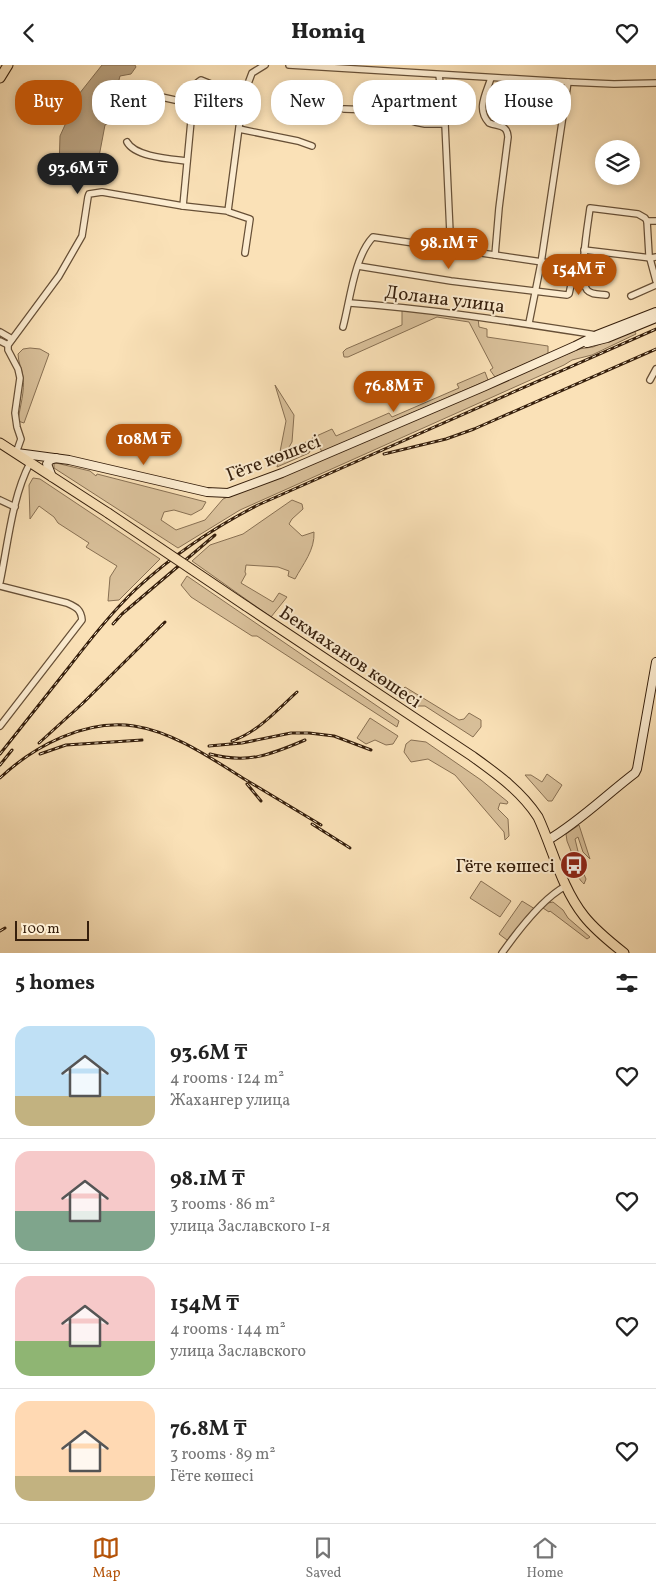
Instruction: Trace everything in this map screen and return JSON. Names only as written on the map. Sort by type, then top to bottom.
[{"type":"main road","points":[[0,78],[8,65]]},
{"type":"main road","name":"Гёте көшесі","points":[[16,453],[56,458],[208,492],[228,493],[282,473],[597,335],[656,312]]},
{"type":"main road","name":"Гёте көшесі","points":[[575,346],[607,338],[656,318]]},
{"type":"main road","name":"Бекмаханов көшесі","points":[[0,443],[108,513],[507,782],[538,817],[566,886],[584,917],[624,953]]},
{"type":"main road","points":[[52,477],[47,464],[50,460],[56,458]]},
{"type":"main road","points":[[548,840],[573,825],[603,797],[635,773],[656,662]]},
{"type":"street","points":[[249,80],[252,73],[265,65]]},
{"type":"street","points":[[289,65],[530,80]]},
{"type":"street","points":[[439,75],[440,80]]},
{"type":"street","points":[[491,78],[482,105],[484,115],[489,123],[504,126],[508,137],[495,255]]},
{"type":"street","points":[[571,82],[656,83]]},
{"type":"street","points":[[344,109],[353,109]]},
{"type":"street","points":[[183,206],[191,125]]},
{"type":"street","points":[[228,211],[240,125]]},
{"type":"street","points":[[445,125],[450,248]]},
{"type":"street","points":[[529,323],[541,263],[562,125]]},
{"type":"street","points":[[239,129],[298,141],[312,147]]},
{"type":"street","points":[[127,142],[131,148],[139,153],[187,161]]},
{"type":"street","points":[[16,453],[20,439],[15,413],[20,378],[18,369],[8,350],[8,345],[59,276],[82,236],[89,194],[102,192],[183,206],[228,211],[229,213],[250,219],[245,253]]},
{"type":"street","points":[[606,295],[588,292],[586,288],[583,268],[590,209],[638,214],[645,218],[647,221],[649,255],[653,258],[656,281]]},
{"type":"street","points":[[647,221],[656,221]]},
{"type":"street","points":[[343,327],[358,266],[364,249],[373,237],[583,268]]},
{"type":"street","points":[[584,251],[653,258]]},
{"type":"street","points":[[358,266],[450,281],[568,295],[576,267]]},
{"type":"street","points":[[631,296],[656,285]]},
{"type":"street","name":"Долана улица","points":[[350,303],[407,307],[529,323],[597,335]]},
{"type":"street","points":[[0,332],[12,339]]},
{"type":"street","points":[[0,341],[8,345]]},
{"type":"street","points":[[650,381],[656,369]]},
{"type":"street","points":[[0,582],[15,507],[30,463]]},
{"type":"street","points":[[0,501],[15,507]]},
{"type":"street","points":[[0,586],[78,607],[82,619],[0,726]]},
{"type":"street","points":[[502,953],[546,901],[557,890],[566,886]]},
{"type":"shaded area","points":[[102,65],[135,65],[136,67],[131,74],[120,76],[119,80],[92,80],[92,125],[105,125],[98,162],[88,176],[66,175],[59,170],[60,136],[65,125],[82,125],[82,90]]},
{"type":"shaded area","points":[[410,306],[472,314],[478,318],[479,327],[487,329],[487,337],[548,346],[548,354],[495,377],[490,370],[493,368],[469,322],[437,317],[348,357],[344,357],[343,352],[346,349],[402,325],[402,311]]},
{"type":"shaded area","points":[[634,330],[636,334],[592,355],[572,360],[240,510],[178,548],[54,468],[54,463],[56,463],[90,471],[96,476],[97,474],[206,502],[202,509],[191,515],[174,510],[164,512],[161,520],[176,530],[205,520],[223,499],[579,349],[593,347]]},
{"type":"shaded area","points":[[23,349],[40,349],[49,354],[24,423],[18,421],[23,382],[18,354]]},
{"type":"shaded area","points":[[485,372],[488,380],[322,452],[319,446],[309,453],[277,467],[286,421],[275,385],[294,415],[292,442],[282,454],[285,460],[307,452],[304,443],[306,442],[309,447],[315,444],[312,438],[332,429],[336,436],[389,413],[392,417],[459,388],[457,384]]},
{"type":"shaded area","points":[[33,478],[40,479],[160,559],[119,600],[108,601],[110,577],[117,566],[86,547],[89,543],[58,523],[54,517],[39,506],[30,519],[29,485]]},
{"type":"shaded area","points":[[292,500],[302,504],[303,509],[289,524],[302,536],[314,532],[311,551],[295,579],[288,576],[289,571],[278,567],[246,565],[246,574],[241,583],[273,602],[279,593],[287,597],[271,617],[192,561],[210,545],[243,534]]},
{"type":"shaded area","points":[[187,576],[399,721],[397,727],[257,636],[252,636],[191,597],[181,585]]},
{"type":"shaded area","points":[[405,687],[459,720],[464,719],[469,713],[481,720],[481,727],[473,737],[425,706],[416,706],[393,693],[401,691]]},
{"type":"shaded area","points":[[370,718],[398,736],[393,744],[386,745],[375,740],[366,744],[357,738]]},
{"type":"shaded area","points":[[411,740],[426,742],[481,780],[508,802],[507,804],[500,803],[498,809],[508,819],[509,836],[505,840],[504,832],[455,775],[428,759],[411,762],[404,752],[406,744]]},
{"type":"shaded area","points":[[547,774],[562,785],[552,801],[548,801],[525,775],[531,775],[542,782]]},
{"type":"shaded area","points":[[579,825],[590,859],[583,852],[578,837],[575,839],[586,879],[584,884],[580,880],[579,871],[566,834]]},
{"type":"shaded area","points":[[481,881],[511,901],[500,917],[470,898]]},
{"type":"shaded area","points":[[522,901],[535,909],[520,928],[507,940],[499,934]]},
{"type":"shaded area","points":[[553,902],[590,937],[587,939],[550,911],[543,908],[548,903]]},
{"type":"railway","points":[[0,754],[109,617],[136,589],[164,565],[209,533],[258,505],[656,329]]},
{"type":"railway","points":[[384,454],[446,439],[474,429],[656,349]]},
{"type":"railway","points":[[113,624],[122,614],[215,535]]},
{"type":"railway","points":[[39,743],[82,704],[165,622]]},
{"type":"railway","points":[[232,741],[259,726],[297,692]]},
{"type":"railway","points":[[0,778],[28,755],[61,737],[97,727],[134,726],[164,734],[192,747],[321,825]]},
{"type":"railway","points":[[209,746],[242,743],[291,733],[309,733],[334,736],[371,750]]},
{"type":"railway","points":[[40,754],[66,745],[142,740]]},
{"type":"railway","points":[[210,754],[224,757],[248,758],[270,754],[305,740]]},
{"type":"railway","points":[[0,765],[12,750]]},
{"type":"railway","points":[[247,784],[261,801]]},
{"type":"railway","points":[[312,824],[350,848]]},
{"type":"railway","points":[[0,931],[5,928]]},
{"type":"place","name":"Гёте көшесі","points":[[574,865]]}]
